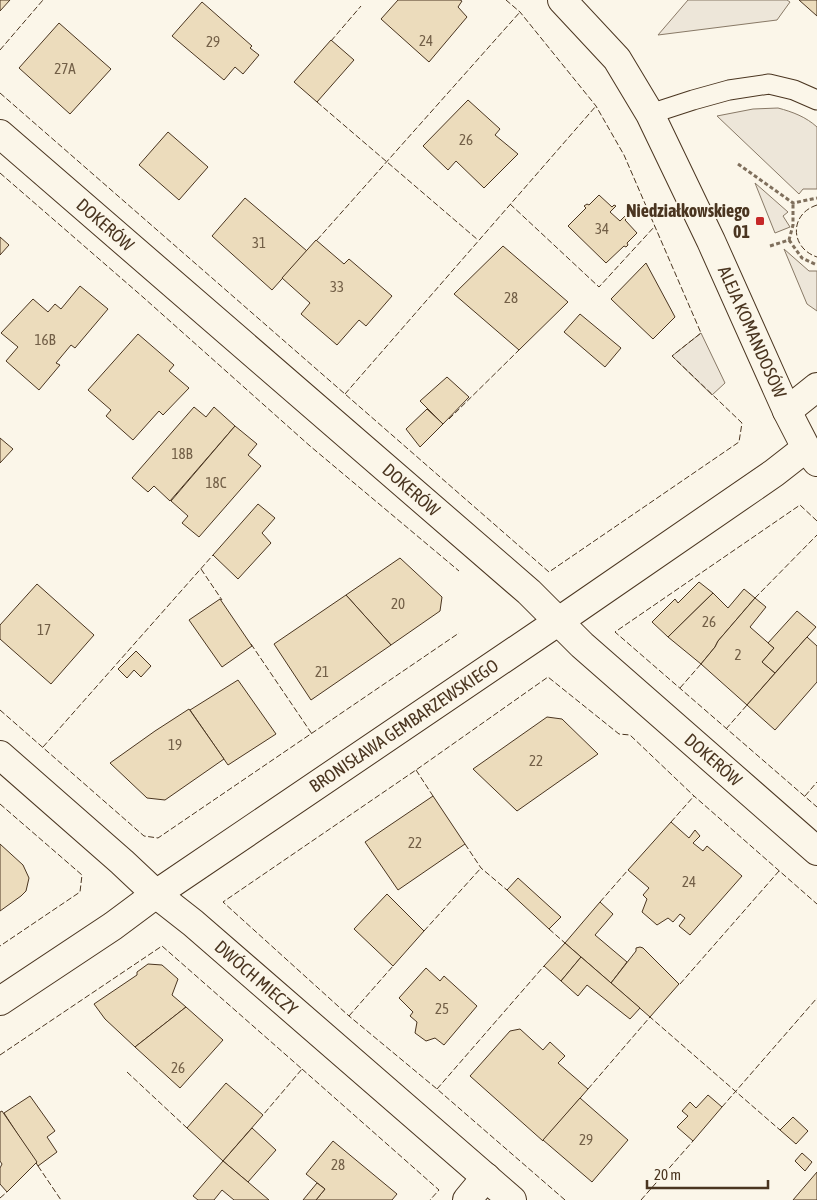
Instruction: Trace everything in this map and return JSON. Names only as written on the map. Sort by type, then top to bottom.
[{"type":"street","name":"ALEJA KOMANDOSÓW","points":[[562,0],[617,59],[650,114],[711,241],[787,411],[812,455]]},
{"type":"street","name":"DOKERÓW","points":[[0,134],[529,592],[582,645],[817,851]]},
{"type":"street","points":[[787,411],[817,387]]},
{"type":"street","name":"BRONISŁAWA GEMBARZEWSKIEGO","points":[[0,1001],[113,926],[156,894],[774,473],[812,455]]},
{"type":"street","name":"DWÓCH MIECZY","points":[[0,755],[156,894],[193,923],[512,1200]]},
{"type":"street","points":[[467,1200],[486,1177]]},
{"type":"lane","points":[[650,114],[729,90],[769,84],[794,90],[817,100]]},
{"type":"path","points":[[738,164],[793,202],[817,198]]},
{"type":"path","points":[[789,240],[793,226],[793,202]]},
{"type":"path","points":[[770,246],[789,240]]},
{"type":"path","points":[[789,240],[802,258],[817,265]]},
{"type":"shaded area","points":[[688,0],[787,0],[790,2],[777,20],[658,35]]},
{"type":"shaded area","points":[[778,108],[799,115],[817,127],[817,189],[803,189],[799,194],[717,116],[753,109]]},
{"type":"shaded area","points":[[755,183],[788,212],[783,216],[790,227],[775,233]]},
{"type":"shaded area","points":[[784,249],[809,271],[817,271],[817,311],[807,304]]},
{"type":"shaded area","points":[[701,333],[725,383],[712,395],[672,356]]},
{"type":"building","points":[[0,0],[10,0],[0,11]]},
{"type":"building","points":[[398,0],[460,0],[462,1],[458,7],[467,17],[429,62],[381,19]]},
{"type":"building","points":[[799,0],[817,0],[817,16]]},
{"type":"building","points":[[202,2],[252,46],[250,48],[259,55],[243,74],[235,67],[224,80],[172,36]]},
{"type":"building","points":[[59,23],[111,69],[70,114],[19,68]]},
{"type":"building","points":[[331,40],[354,60],[317,102],[294,82]]},
{"type":"building","points":[[468,100],[500,129],[495,135],[518,154],[484,188],[456,161],[448,170],[423,146]]},
{"type":"building","points":[[168,132],[208,167],[179,200],[139,165]]},
{"type":"building","points":[[599,195],[612,207],[616,206],[610,212],[620,221],[625,216],[627,218],[625,220],[637,233],[627,243],[626,247],[624,246],[606,263],[568,226],[586,208],[584,206],[589,205]]},
{"type":"building","points":[[245,198],[307,251],[272,290],[212,236]]},
{"type":"building","points":[[0,237],[9,245],[0,255]]},
{"type":"building","points":[[316,240],[344,264],[349,259],[392,296],[366,326],[359,320],[337,345],[301,314],[310,303],[282,278]]},
{"type":"building","points":[[503,246],[568,302],[519,350],[454,294]]},
{"type":"building","points":[[646,263],[675,317],[653,339],[611,299]]},
{"type":"building","points":[[80,286],[108,309],[75,348],[71,345],[56,363],[60,365],[39,390],[6,361],[18,347],[1,333],[33,299],[48,312],[55,304],[61,309]]},
{"type":"building","points":[[580,314],[621,348],[605,367],[564,332]]},
{"type":"building","points":[[138,334],[174,365],[169,371],[189,388],[163,415],[159,411],[133,440],[106,416],[111,410],[88,390]]},
{"type":"building","points":[[447,377],[469,397],[443,424],[420,401]]},
{"type":"building","points":[[194,407],[206,417],[214,407],[235,426],[170,501],[154,486],[148,492],[132,478]]},
{"type":"building","points":[[427,409],[443,424],[420,447],[406,429]]},
{"type":"building","points":[[235,426],[257,444],[248,455],[261,466],[199,537],[182,523],[188,516],[171,501]]},
{"type":"building","points":[[0,438],[13,449],[0,463]]},
{"type":"building","points":[[258,504],[275,518],[262,533],[271,543],[238,579],[213,555]]},
{"type":"building","points":[[400,558],[442,597],[440,611],[391,645],[346,595]]},
{"type":"building","points":[[699,582],[713,593],[668,637],[652,622],[675,599],[678,603]]},
{"type":"building","points":[[37,584],[94,635],[51,684],[0,639],[0,625]]},
{"type":"building","points":[[744,589],[755,598],[701,664],[668,637],[713,593],[728,608]]},
{"type":"building","points":[[346,595],[391,645],[311,700],[274,644]]},
{"type":"building","points":[[755,598],[766,607],[750,627],[774,648],[762,662],[775,673],[747,705],[701,664]]},
{"type":"building","points":[[220,599],[252,646],[222,667],[189,620]]},
{"type":"building","points":[[797,611],[816,627],[775,673],[762,662],[774,648],[768,643]]},
{"type":"building","points":[[807,637],[817,646],[817,682],[775,730],[747,705]]},
{"type":"building","points":[[136,651],[151,666],[141,677],[134,670],[127,678],[118,669]]},
{"type":"building","points":[[238,680],[276,734],[228,765],[190,710]]},
{"type":"building","points":[[189,709],[224,759],[165,800],[147,798],[110,763]]},
{"type":"building","points":[[547,717],[562,719],[598,754],[517,811],[473,769]]},
{"type":"building","points":[[433,796],[465,844],[398,890],[365,842]]},
{"type":"building","points":[[671,822],[689,838],[695,830],[700,836],[693,843],[703,851],[707,846],[742,876],[690,935],[679,926],[685,918],[680,914],[673,922],[668,918],[657,925],[642,912],[647,899],[643,895],[649,888],[628,870]]},
{"type":"building","points":[[0,844],[23,865],[29,878],[26,891],[0,911]]},
{"type":"building","points":[[518,878],[561,917],[549,929],[507,890]]},
{"type":"building","points":[[387,894],[424,931],[393,966],[354,929]]},
{"type":"building","points":[[600,902],[613,914],[595,935],[627,962],[611,983],[565,943]]},
{"type":"building","points":[[565,943],[581,957],[561,981],[544,966]]},
{"type":"building","points":[[640,947],[679,984],[650,1017],[611,983],[636,951],[636,948]]},
{"type":"building","points":[[581,957],[640,1008],[630,1019],[587,985],[578,996],[561,981]]},
{"type":"building","points":[[148,964],[162,965],[178,979],[172,995],[186,1007],[135,1047],[105,1019],[94,1004],[137,975],[137,972]]},
{"type":"building","points":[[426,968],[440,981],[444,976],[477,1006],[444,1045],[435,1038],[426,1041],[415,1033],[417,1022],[410,1016],[413,1012],[399,998]]},
{"type":"building","points":[[186,1007],[223,1040],[180,1088],[135,1047]]},
{"type":"building","points":[[520,1029],[543,1050],[550,1042],[565,1056],[558,1063],[588,1089],[543,1141],[470,1076],[510,1031]]},
{"type":"building","points":[[226,1083],[263,1115],[223,1161],[187,1128]]},
{"type":"building","points":[[708,1095],[722,1107],[693,1141],[677,1127],[688,1116],[682,1111],[690,1102],[696,1108]]},
{"type":"building","points":[[30,1096],[55,1131],[47,1137],[57,1152],[38,1166],[4,1113]]},
{"type":"building","points":[[580,1098],[628,1140],[592,1182],[543,1140]]},
{"type":"building","points":[[2,1111],[37,1162],[7,1192],[0,1184],[0,1168],[2,1164],[0,1161],[0,1112]]},
{"type":"building","points":[[793,1117],[808,1131],[796,1144],[780,1130]]},
{"type":"building","points":[[252,1128],[276,1150],[248,1182],[223,1161]]},
{"type":"building","points":[[333,1141],[397,1194],[392,1200],[316,1200],[325,1189],[306,1174]]},
{"type":"building","points":[[802,1153],[812,1162],[805,1171],[795,1161]]},
{"type":"building","points":[[223,1161],[269,1200],[234,1200],[222,1190],[214,1200],[198,1200],[193,1196]]},
{"type":"building","points":[[817,1172],[817,1200],[793,1200]]},
{"type":"building","points":[[317,1183],[325,1189],[316,1200],[303,1200]]},
{"type":"fence","points":[[0,50],[43,0]]},
{"type":"fence","points":[[0,93],[549,572],[739,442],[742,423],[672,356],[701,333],[624,155],[596,106],[520,12],[506,0]]},
{"type":"fence","points":[[331,41],[361,6]]},
{"type":"fence","points":[[317,240],[520,12]]},
{"type":"fence","points":[[317,102],[478,240]]},
{"type":"fence","points":[[345,394],[596,106]]},
{"type":"fence","points":[[0,173],[310,446],[459,571]]},
{"type":"fence","points":[[510,204],[599,287],[655,226]]},
{"type":"fence","points":[[817,205],[808,209],[801,216],[796,231],[802,246],[808,253],[817,257]]},
{"type":"fence","points":[[449,419],[519,350]]},
{"type":"fence","points":[[817,521],[800,505],[615,632],[817,807]]},
{"type":"fence","points":[[755,598],[817,535]]},
{"type":"fence","points":[[43,747],[213,555]]},
{"type":"fence","points":[[201,569],[222,600]]},
{"type":"fence","points":[[0,710],[144,836],[158,838],[459,633]]},
{"type":"fence","points":[[251,644],[312,734]]},
{"type":"fence","points":[[680,688],[701,664]]},
{"type":"fence","points":[[565,1200],[349,1016],[223,902],[548,677],[619,734],[630,735],[694,796],[817,904]]},
{"type":"fence","points":[[726,729],[747,705]]},
{"type":"fence","points":[[416,770],[433,796]]},
{"type":"fence","points":[[805,796],[817,782]]},
{"type":"fence","points":[[671,822],[694,796]]},
{"type":"fence","points":[[0,804],[82,875],[80,892],[0,946]]},
{"type":"fence","points":[[465,844],[481,868],[507,890]]},
{"type":"fence","points":[[424,931],[481,868]]},
{"type":"fence","points":[[600,902],[628,870]]},
{"type":"fence","points":[[680,984],[779,871]]},
{"type":"fence","points":[[549,929],[565,943]]},
{"type":"fence","points":[[0,1055],[162,946],[302,1069],[263,1115]]},
{"type":"fence","points":[[349,1016],[393,966]]},
{"type":"fence","points":[[437,1089],[544,966]]},
{"type":"fence","points":[[722,1107],[817,998]]},
{"type":"fence","points":[[588,1089],[650,1017],[780,1130]]},
{"type":"fence","points":[[302,1069],[439,1190],[430,1200]]},
{"type":"fence","points":[[127,1072],[187,1128]]},
{"type":"fence","points":[[641,1200],[693,1141]]},
{"type":"fence","points":[[38,1166],[61,1200]]},
{"type":"fence","points":[[0,1198],[7,1192]]},
{"type":"place","name":"Niedziałkowskiego 01","points":[[760,221]]}]
